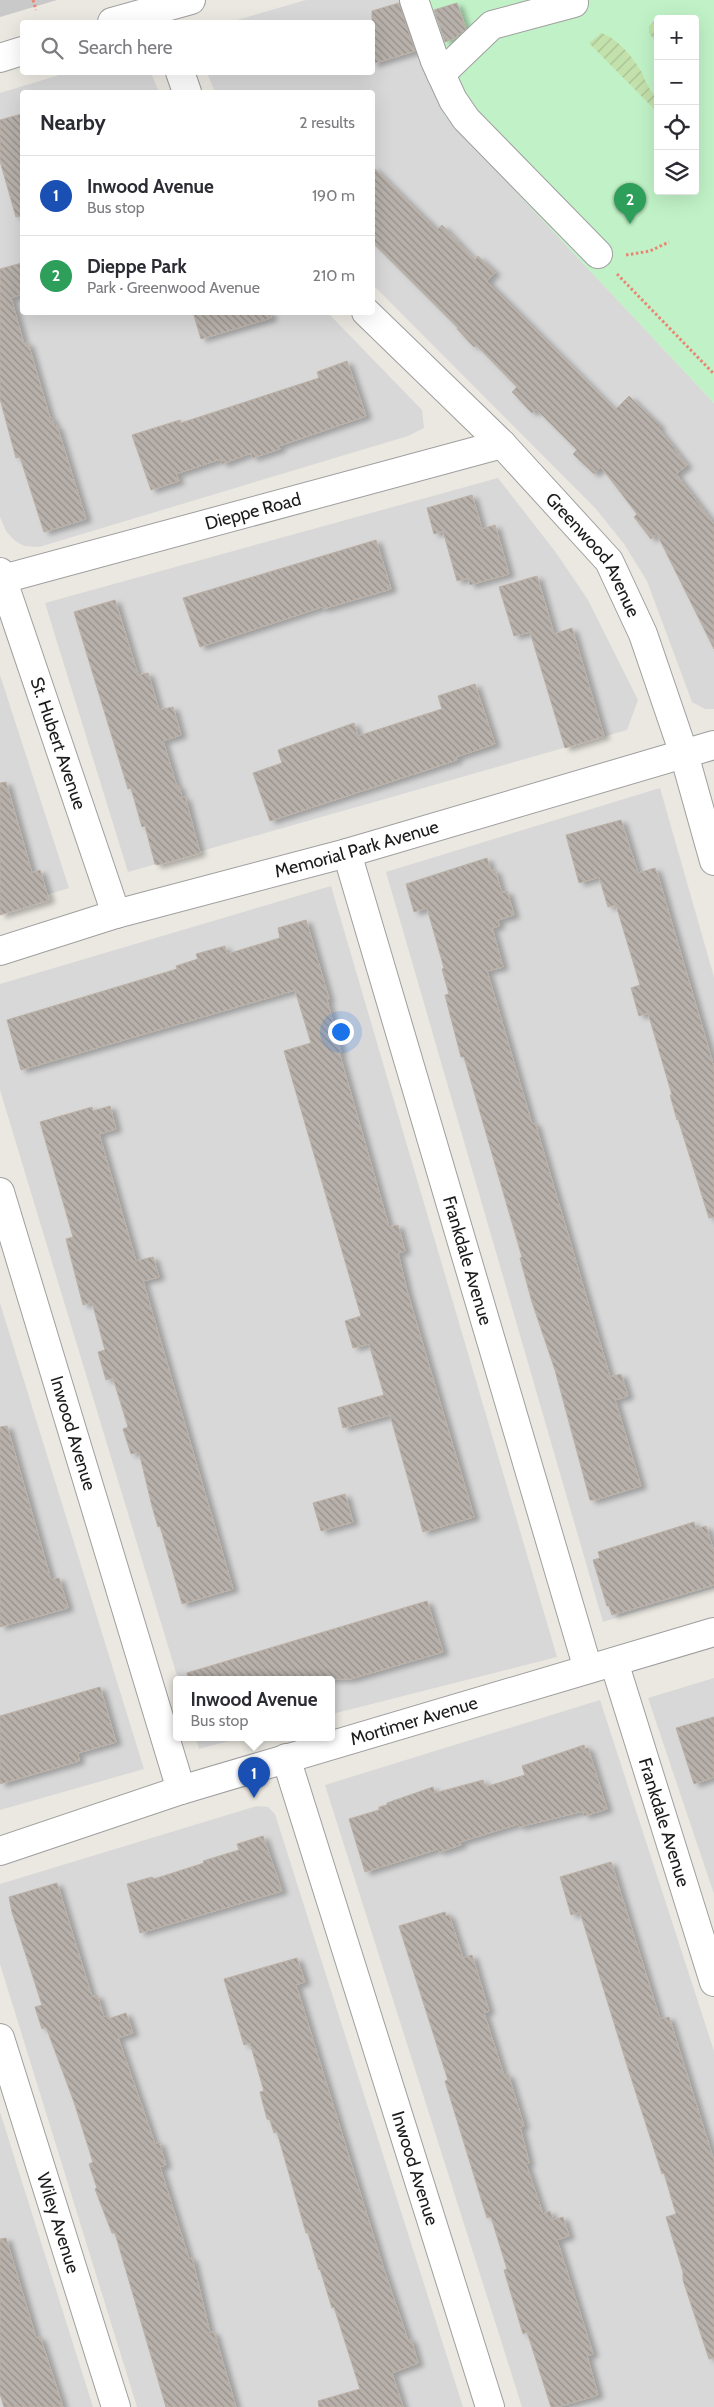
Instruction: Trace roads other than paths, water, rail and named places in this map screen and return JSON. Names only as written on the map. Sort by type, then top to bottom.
[{"type":"street","points":[[120,20],[191,0]]},
{"type":"street","points":[[414,0],[441,74],[453,100],[466,118],[598,254]]},
{"type":"street","points":[[441,74],[492,25],[574,3]]},
{"type":"street","points":[[0,58],[20,52]]},
{"type":"street","points":[[181,75],[186,90]]},
{"type":"street","name":"Greenwood Avenue","points":[[369,315],[502,444],[609,561],[643,634],[684,754],[714,861]]},
{"type":"street","name":"Dieppe Road","points":[[1,576],[502,444]]},
{"type":"street","name":"St. Hubert Avenue","points":[[1,576],[116,914]]},
{"type":"street","name":"Memorial Park Avenue","points":[[0,951],[116,914],[347,853],[714,745]]},
{"type":"street","name":"Frankdale Avenue","points":[[347,853],[601,1666],[714,1982]]},
{"type":"street","name":"Inwood Avenue","points":[[0,1192],[182,1790]]},
{"type":"street","name":"Mortimer Avenue","points":[[0,1851],[182,1790],[286,1758],[714,1632]]},
{"type":"street","name":"Inwood Avenue","points":[[286,1758],[490,2407]]},
{"type":"street","name":"Wiley Avenue","points":[[0,2038],[116,2407]]},
{"type":"place","name":"Dieppe Park","points":[[630,224]]},
{"type":"place","name":"Inwood Avenue","points":[[254,1798]]}]
